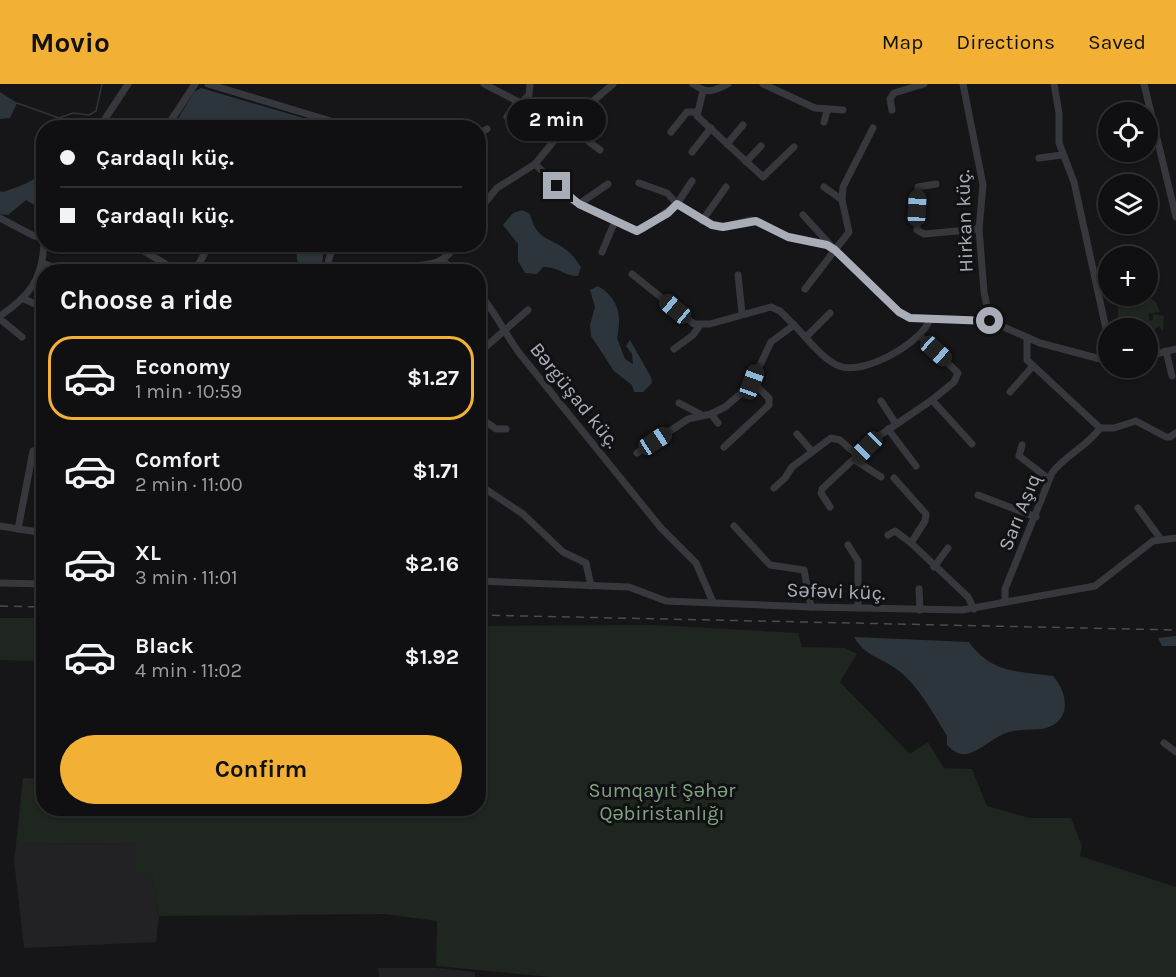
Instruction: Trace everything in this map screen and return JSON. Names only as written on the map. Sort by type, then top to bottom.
[{"type":"street","points":[[104,120],[128,84]]},
{"type":"street","points":[[171,120],[195,84]]},
{"type":"street","points":[[208,84],[327,120]]},
{"type":"street","points":[[484,84],[516,103]]},
{"type":"street","points":[[507,117],[516,103],[527,99],[530,84]]},
{"type":"street","points":[[486,201],[497,188],[535,164],[567,125],[613,84]]},
{"type":"street","points":[[693,84],[703,91],[711,92],[728,84]]},
{"type":"street","points":[[763,84],[827,111],[843,110]]},
{"type":"street","points":[[892,110],[891,96],[900,87],[924,84]]},
{"type":"street","name":"Hirkan küç.","points":[[963,84],[983,184],[979,229],[984,292],[990,321]]},
{"type":"street","points":[[1054,84],[1059,112],[1059,143],[1074,182],[1104,318]]},
{"type":"street","points":[[1144,84],[1176,217]]},
{"type":"street","points":[[696,112],[703,91]]},
{"type":"street","points":[[824,122],[827,111]]},
{"type":"street","points":[[671,132],[687,112],[696,112],[746,162],[765,177],[794,147]]},
{"type":"street","points":[[567,125],[600,150]]},
{"type":"street","points":[[727,144],[743,125]]},
{"type":"street","points":[[692,152],[711,128]]},
{"type":"street","points":[[805,289],[849,232],[842,200],[843,187],[849,171],[873,128]]},
{"type":"street","points":[[746,162],[761,146]]},
{"type":"street","points":[[1039,159],[1062,155]]},
{"type":"street","points":[[535,164],[579,204],[637,231],[668,213],[692,181]]},
{"type":"street","points":[[639,183],[667,194],[677,204],[702,220],[723,227],[756,221],[788,237],[821,243],[835,250]]},
{"type":"street","points":[[579,204],[608,184]]},
{"type":"street","points":[[936,184],[918,187],[917,230],[924,234],[933,234],[979,229]]},
{"type":"street","points":[[702,220],[726,187]]},
{"type":"street","points":[[824,187],[842,200]]},
{"type":"street","points":[[803,215],[835,250],[904,315],[930,319],[990,321],[1027,338],[1098,358]]},
{"type":"street","points":[[0,218],[36,236]]},
{"type":"street","points":[[602,252],[615,221]]},
{"type":"street","points":[[42,263],[43,252]]},
{"type":"street","points":[[145,252],[166,264]]},
{"type":"street","points":[[427,264],[443,261],[450,252]]},
{"type":"street","points":[[443,261],[447,264]]},
{"type":"street","points":[[632,274],[688,320],[700,325],[742,313],[775,308],[830,361],[846,368],[879,362],[920,336],[930,319]]},
{"type":"street","points":[[22,337],[0,317],[24,299],[36,275]]},
{"type":"street","points":[[738,275],[742,313]]},
{"type":"street","points":[[24,299],[36,304]]},
{"type":"street","name":"Bərgüşad küç.","points":[[486,301],[495,311],[504,332],[661,528],[696,563],[713,602]]},
{"type":"street","points":[[486,347],[528,310]]},
{"type":"street","points":[[806,337],[830,314]]},
{"type":"street","points":[[674,349],[693,335],[700,325]]},
{"type":"street","points":[[638,453],[688,419],[711,414],[725,407],[752,382],[771,342],[794,326]]},
{"type":"street","points":[[830,507],[821,493],[822,489],[888,429],[932,400],[954,382],[958,373],[920,336]]},
{"type":"street","points":[[1027,338],[1025,354],[1033,366],[1100,428],[1114,428],[1136,421],[1170,438],[1176,433]]},
{"type":"street","points":[[1158,353],[1176,349]]},
{"type":"street","points":[[1166,351],[1172,376]]},
{"type":"street","points":[[1010,392],[1033,366]]},
{"type":"street","points":[[724,447],[770,405],[769,398],[752,382]]},
{"type":"street","points":[[932,400],[972,444]]},
{"type":"street","points":[[881,401],[896,424]]},
{"type":"street","points":[[679,402],[702,415]]},
{"type":"street","points":[[711,414],[718,423]]},
{"type":"street","points":[[486,422],[496,429],[506,429]]},
{"type":"street","name":"Sarı Aşıq","points":[[1005,602],[1005,589],[1036,517],[1049,479],[1061,462],[1092,438],[1100,428]]},
{"type":"street","points":[[888,429],[916,466]]},
{"type":"street","points":[[797,434],[812,450]]},
{"type":"street","points":[[774,488],[785,478],[792,466],[831,438],[835,438],[881,477]]},
{"type":"street","points":[[1022,446],[1019,456],[1049,479]]},
{"type":"street","points":[[18,529],[33,451]]},
{"type":"street","points":[[894,478],[926,514],[925,521],[911,543]]},
{"type":"street","points":[[486,489],[523,514],[563,552],[586,563],[591,586]]},
{"type":"street","points":[[978,495],[1036,517]]},
{"type":"street","points":[[1138,508],[1160,538],[1176,538]]},
{"type":"street","points":[[0,526],[36,532]]},
{"type":"street","points":[[734,526],[770,565],[804,570],[811,607]]},
{"type":"street","points":[[888,535],[895,531],[911,543],[968,597],[974,609]]},
{"type":"street","name":"Səfəvi küç.","points":[[486,581],[636,588],[666,601],[920,610],[974,609],[1095,586],[1107,580],[1144,547],[1160,538]]},
{"type":"street","points":[[848,545],[858,561],[858,608]]},
{"type":"street","points":[[934,567],[948,549]]},
{"type":"street","points":[[0,583],[36,584]]},
{"type":"street","points":[[919,589],[920,610]]},
{"type":"street","points":[[1164,743],[1176,752]]},
{"type":"shaded area","points":[[201,88],[310,120],[177,120],[194,92]]},
{"type":"shaded area","points":[[0,92],[17,103],[10,118],[0,119]]},
{"type":"shaded area","points":[[36,177],[36,206],[26,200],[8,215],[0,214],[0,191],[3,192]]},
{"type":"shaded area","points":[[522,210],[530,214],[540,234],[572,255],[581,267],[578,276],[548,267],[543,267],[537,274],[525,273],[518,261],[518,244],[503,225],[513,213]]},
{"type":"shaded area","points":[[296,252],[324,252],[321,264],[300,264]]},
{"type":"shaded area","points":[[598,286],[615,302],[619,315],[617,338],[625,359],[633,364],[632,354],[626,346],[630,340],[651,377],[652,383],[643,392],[634,392],[632,385],[614,371],[591,336],[590,325],[595,307],[590,290]]},
{"type":"shaded area","points":[[1176,636],[1176,646],[1162,646],[1158,638]]},
{"type":"shaded area","points":[[854,637],[969,642],[996,666],[1053,676],[1063,692],[1065,708],[1058,722],[1051,726],[1009,732],[972,752],[958,753],[947,745],[947,736],[924,699],[903,674],[867,652]]},
{"type":"shaded area","points":[[133,843],[136,847],[136,871],[152,872],[159,916],[156,942],[24,948],[14,860],[16,844]]},
{"type":"shaded area","points":[[378,968],[436,968],[475,972],[475,977],[379,977]]},
{"type":"green space","points":[[1118,306],[1157,306],[1160,312],[1148,314],[1149,318],[1118,318]]},
{"type":"green space","points":[[1153,314],[1164,316],[1162,331],[1158,318],[1153,318]]},
{"type":"green space","points":[[0,618],[36,618],[36,661],[0,660]]},
{"type":"green space","name":"Sumqayıt Şəhər Qəbiristanlığı","points":[[655,625],[798,633],[802,647],[845,648],[857,654],[840,682],[910,754],[928,742],[944,768],[972,769],[987,806],[1029,818],[1071,818],[1082,846],[1080,856],[1176,887],[1176,977],[551,977],[436,966],[437,921],[384,914],[159,916],[152,873],[136,872],[136,847],[133,843],[16,844],[23,778],[36,779],[36,816],[486,816],[486,626]]},
{"type":"waterway","points":[[17,103],[59,118],[73,113],[89,115],[96,111],[102,84]]},
{"type":"railway","points":[[0,606],[36,607]]},
{"type":"railway","points":[[486,615],[1176,630]]},
{"type":"route","points":[[557,186],[579,204],[637,231],[668,213],[677,204],[712,225],[723,227],[751,220],[756,221],[788,237],[821,243],[835,250],[899,312],[910,318],[990,321]]}]
